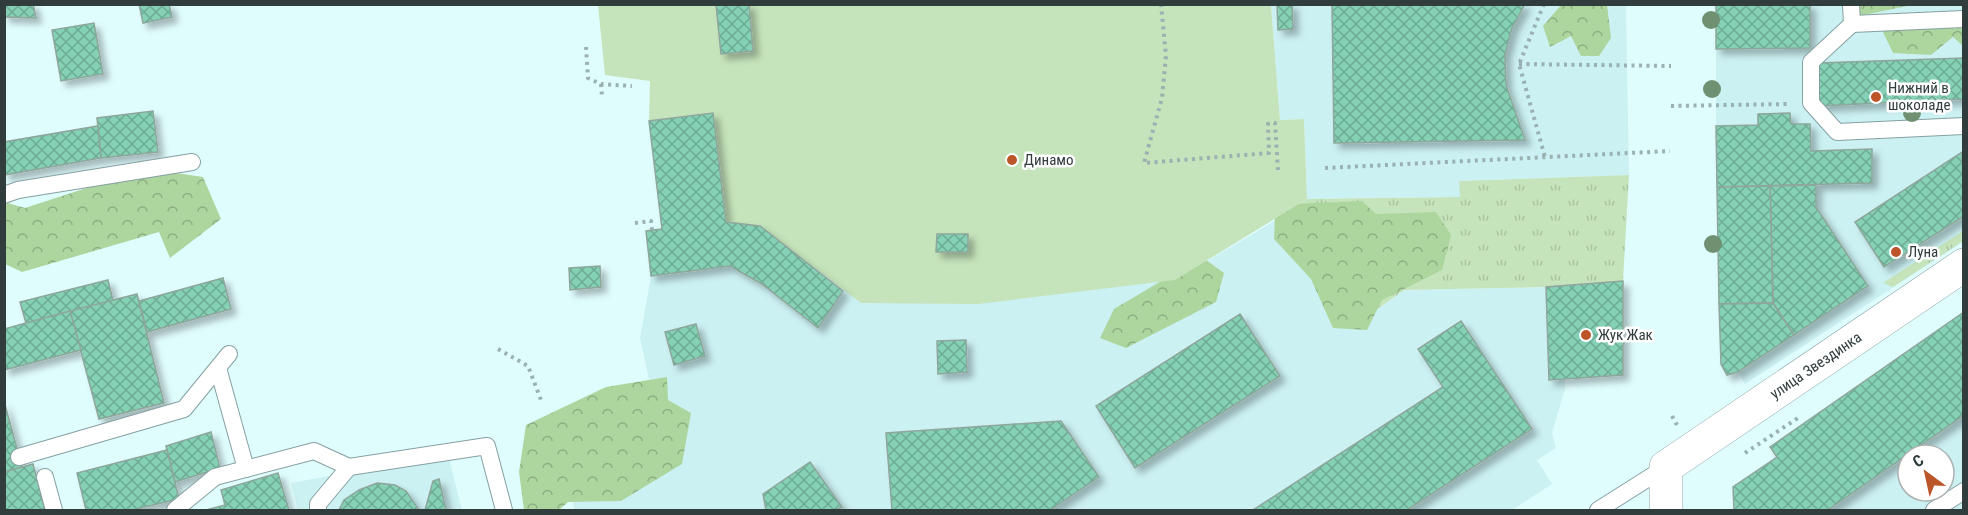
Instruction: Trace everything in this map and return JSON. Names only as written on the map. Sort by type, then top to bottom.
[{"type":"street","name":"улица Звездинка","points":[[1666,467],[1964,265]]},
{"type":"street","points":[[1666,467],[1666,510]]},
{"type":"lane","points":[[1851,4],[1852,24]]},
{"type":"lane","points":[[1964,19],[1852,24],[1811,62],[1812,103],[1837,132],[1964,126]]},
{"type":"lane","points":[[4,195],[18,190],[192,162]]},
{"type":"lane","points":[[19,457],[184,409],[230,354]]},
{"type":"lane","points":[[218,368],[246,469]]},
{"type":"lane","points":[[175,510],[215,477],[314,451],[349,467],[487,446],[504,510]]},
{"type":"lane","points":[[318,510],[318,504],[349,467]]},
{"type":"lane","points":[[1598,510],[1666,467]]},
{"type":"lane","points":[[45,477],[54,510]]},
{"type":"lane","points":[[1934,510],[1964,491]]},
{"type":"path","points":[[1161,4],[1166,56],[1162,98],[1144,163],[1269,153],[1268,124],[1275,123],[1278,170]]},
{"type":"path","points":[[1544,4],[1519,63],[1545,157]]},
{"type":"path","points":[[586,47],[588,78],[601,84],[632,86]]},
{"type":"path","points":[[1519,63],[1671,66]]},
{"type":"path","points":[[601,84],[602,97]]},
{"type":"path","points":[[1671,106],[1812,103]]},
{"type":"path","points":[[1325,168],[1670,151]]},
{"type":"path","points":[[636,223],[651,221],[652,230]]},
{"type":"path","points":[[498,349],[528,366],[541,400]]},
{"type":"path","points":[[1757,448],[1766,441]]},
{"type":"shaded area","points":[[1271,5],[1626,5],[1629,175],[1460,181],[1461,197],[1307,199],[1304,119],[1280,120]]},
{"type":"shaded area","points":[[1716,5],[1963,5],[1963,242],[1745,384],[1738,372],[1727,375],[1721,364]]},
{"type":"shaded area","points":[[713,113],[726,222],[760,226],[843,291],[1175,280],[1276,220],[1355,325],[1404,290],[1546,287],[1623,281],[1623,375],[1565,379],[1565,389],[1552,433],[1556,448],[1537,460],[1552,484],[1512,510],[574,510],[569,456],[654,403],[640,338],[651,276],[646,231],[662,228],[649,121]]},
{"type":"shaded area","points":[[1963,312],[1963,510],[1734,510],[1733,487],[1777,457],[1770,447]]},
{"type":"shaded area","points":[[448,454],[462,510],[298,510],[291,483]]},
{"type":"green space","name":"Динамо","points":[[598,5],[1271,5],[1280,120],[1304,119],[1307,199],[1175,280],[978,304],[861,303],[760,226],[726,222],[713,114],[649,121],[650,81],[605,75]]},
{"type":"green space","points":[[1561,5],[1607,5],[1611,38],[1599,56],[1581,56],[1571,36],[1550,47],[1543,26]]},
{"type":"green space","points":[[1851,5],[1912,5],[1859,16]]},
{"type":"green space","points":[[1940,13],[1954,29],[1963,23],[1963,46],[1953,37],[1931,55],[1893,53],[1882,30]]},
{"type":"green space","points":[[176,173],[203,177],[221,219],[170,258],[159,232],[22,272],[5,264],[4,198],[8,203],[25,208],[105,182]]},
{"type":"green space","points":[[1629,175],[1623,281],[1546,287],[1404,290],[1355,325],[1276,220],[1307,199],[1460,197],[1459,181]]},
{"type":"green space","points":[[1362,201],[1376,214],[1436,212],[1451,235],[1442,270],[1382,300],[1367,330],[1333,328],[1311,279],[1274,239],[1275,212],[1291,204]]},
{"type":"green space","points":[[1963,231],[1963,241],[1893,287],[1883,283]]},
{"type":"green space","points":[[1202,257],[1224,273],[1216,302],[1126,348],[1100,338],[1114,309]]},
{"type":"green space","points":[[667,377],[668,400],[691,413],[682,464],[621,501],[568,502],[559,510],[524,510],[519,472],[526,425],[606,387]]},
{"type":"building","points":[[4,4],[33,4],[36,18],[4,17]]},
{"type":"building","points":[[139,4],[169,4],[172,17],[143,23]]},
{"type":"building","points":[[716,4],[749,4],[753,51],[721,54]]},
{"type":"building","points":[[1277,4],[1292,4],[1293,29],[1278,30]]},
{"type":"building","points":[[1332,4],[1525,4],[1512,28],[1505,54],[1506,85],[1525,140],[1334,143]]},
{"type":"building","points":[[1716,4],[1810,4],[1810,48],[1716,49]]},
{"type":"building","points":[[94,23],[103,74],[61,81],[52,30]]},
{"type":"building","points":[[1964,58],[1964,99],[1819,106],[1818,63]]},
{"type":"building","points":[[153,111],[158,152],[101,158],[97,118]]},
{"type":"building","points":[[713,113],[726,222],[760,226],[843,291],[818,328],[762,284],[730,266],[651,276],[646,231],[662,229],[649,121]]},
{"type":"building","points":[[1790,113],[1791,124],[1810,124],[1811,151],[1872,149],[1872,183],[1717,187],[1716,126],[1758,125],[1758,114]]},
{"type":"building","points":[[98,126],[101,158],[4,175],[4,142]]},
{"type":"building","points":[[1962,152],[1964,216],[1884,267],[1855,222]]},
{"type":"building","points":[[1816,185],[1816,207],[1868,286],[1794,335],[1773,303],[1770,186]]},
{"type":"building","points":[[1770,186],[1773,303],[1719,304],[1717,187]]},
{"type":"building","points":[[937,234],[968,234],[968,252],[936,252]]},
{"type":"building","points":[[600,266],[601,287],[570,290],[569,268]]},
{"type":"building","points":[[223,278],[231,309],[147,332],[139,301]]},
{"type":"building","points":[[108,280],[113,301],[26,323],[20,302]]},
{"type":"building","name":"Жук Жак","points":[[1623,281],[1623,375],[1549,380],[1546,287]]},
{"type":"building","points":[[137,294],[164,403],[99,419],[70,311]]},
{"type":"building","points":[[1773,303],[1794,335],[1738,372],[1727,375],[1721,364],[1719,304]]},
{"type":"building","points":[[70,311],[81,350],[4,370],[4,329]]},
{"type":"building","points":[[1964,312],[1964,415],[1924,443],[1896,443],[1896,462],[1828,510],[1734,510],[1733,487],[1777,457],[1770,447]]},
{"type":"building","points":[[1240,314],[1280,376],[1135,468],[1096,406]]},
{"type":"building","points":[[1461,321],[1532,429],[1407,510],[1253,510],[1443,387],[1418,349]]},
{"type":"building","points":[[696,324],[705,356],[674,365],[665,332]]},
{"type":"building","points":[[966,340],[967,372],[938,374],[937,341]]},
{"type":"building","points":[[4,401],[22,467],[4,472]]},
{"type":"building","points":[[1061,421],[1099,477],[1050,510],[892,510],[886,433]]},
{"type":"building","points":[[211,432],[220,468],[175,482],[166,446]]},
{"type":"building","points":[[167,450],[179,499],[132,510],[86,510],[77,473]]},
{"type":"building","points":[[810,462],[842,507],[836,510],[766,510],[763,494]]},
{"type":"building","points":[[33,464],[45,510],[4,510],[4,472]]},
{"type":"building","points":[[278,473],[289,510],[206,510],[225,505],[221,490]]},
{"type":"building","points":[[439,479],[446,510],[425,510],[433,481]]},
{"type":"building","points":[[377,483],[395,485],[406,491],[419,510],[339,510],[344,500],[359,490]]},
{"type":"place","name":"Нижний в шоколаде","points":[[1876,97]]},
{"type":"place","name":"Динамо","points":[[1012,160]]},
{"type":"place","name":"Луна","points":[[1896,252]]},
{"type":"place","name":"Жук Жак","points":[[1586,335]]}]
